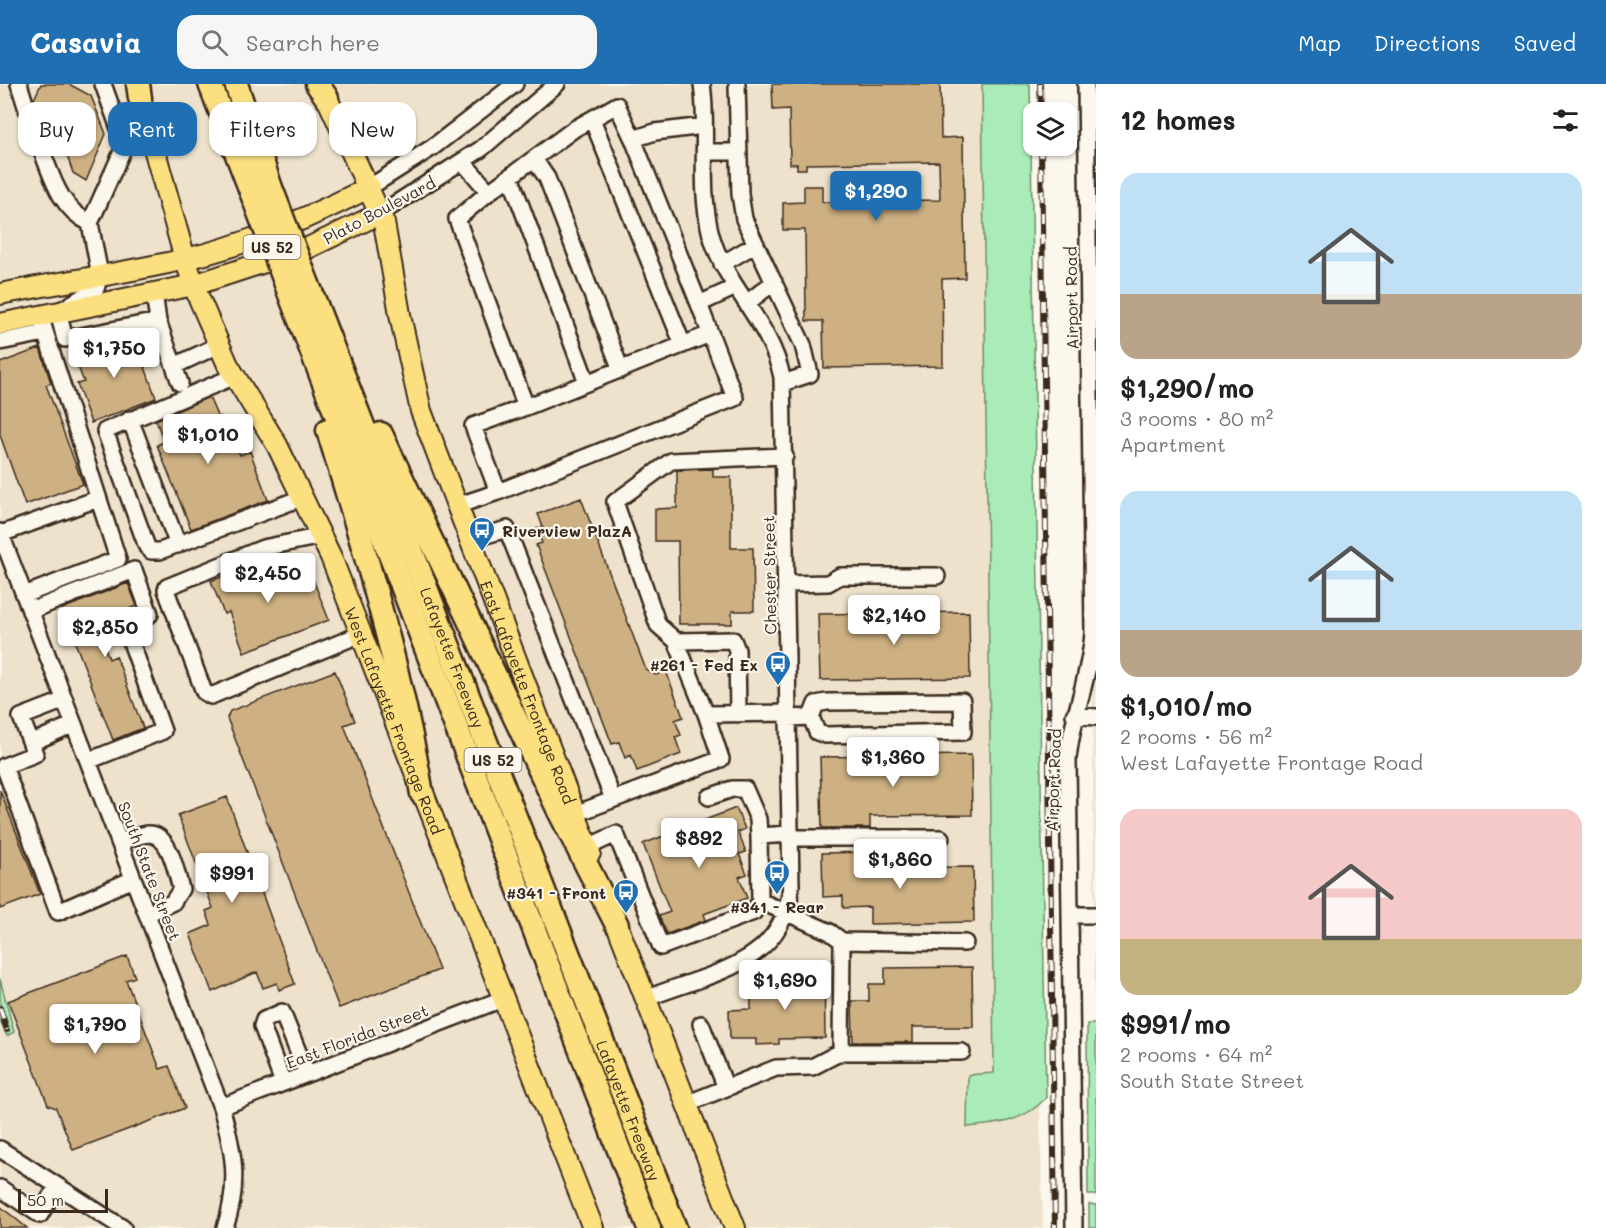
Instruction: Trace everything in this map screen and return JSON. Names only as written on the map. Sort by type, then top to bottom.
[{"type":"highway","name":"Lafayette Freeway","points":[[210,84],[261,191],[675,1228]]},
{"type":"highway","name":"Lafayette Freeway","points":[[236,84],[261,191]]},
{"type":"highway","name":"Lafayette Freeway","points":[[304,302],[650,1228]]},
{"type":"highway","points":[[304,302],[318,400],[381,607],[406,706],[422,794]]},
{"type":"highway","points":[[304,302],[379,429],[569,816],[617,925]]},
{"type":"main road","name":"West Lafayette Frontage Road","points":[[138,89],[194,285],[219,345],[278,445],[322,536],[594,1228]]},
{"type":"main road","name":"East Lafayette Frontage Road","points":[[321,89],[381,213],[421,411],[569,816],[588,847],[735,1228]]},
{"type":"main road","name":"Plato Boulevard","points":[[0,294],[185,259],[276,230],[323,211],[369,187]]},
{"type":"main road","name":"Plato Boulevard","points":[[0,324],[47,320],[194,285],[308,248],[381,213]]},
{"type":"street","points":[[19,84],[37,139],[64,203],[72,212],[90,223]]},
{"type":"street","points":[[0,342],[47,320],[96,289],[100,275],[90,223],[125,146],[102,84]]},
{"type":"street","name":"Plato Boulevard","points":[[369,187],[433,147],[515,84]]},
{"type":"street","name":"Plato Boulevard","points":[[381,213],[463,162],[557,84]]},
{"type":"street","name":"Chester Street","points":[[645,999],[750,958],[771,941],[787,913],[791,886],[783,383],[772,342],[722,264],[707,216],[702,84]]},
{"type":"street","points":[[737,84],[744,219],[803,345],[810,374],[783,383]]},
{"type":"street","name":"Airport Road","points":[[1074,1228],[1068,766],[1074,716],[1085,682],[1093,639],[1095,516],[1086,84]]},
{"type":"street","points":[[456,506],[498,492],[735,398],[633,139],[617,105],[574,129],[489,192],[458,219],[526,407]]},
{"type":"street","points":[[592,119],[683,345]]},
{"type":"street","points":[[633,139],[654,132],[704,126]]},
{"type":"street","points":[[705,152],[739,152]]},
{"type":"street","points":[[534,159],[547,178],[621,370]]},
{"type":"street","points":[[463,162],[489,192]]},
{"type":"street","points":[[510,177],[587,383]]},
{"type":"street","points":[[722,264],[756,244]]},
{"type":"street","points":[[747,303],[774,282]]},
{"type":"street","points":[[699,304],[736,286]]},
{"type":"street","points":[[154,293],[158,321],[180,383]]},
{"type":"street","points":[[47,320],[65,339],[158,321]]},
{"type":"street","points":[[24,595],[118,559],[97,499],[47,320]]},
{"type":"street","points":[[498,492],[473,426],[710,334]]},
{"type":"street","points":[[174,366],[219,345]]},
{"type":"street","points":[[235,375],[105,431],[147,547],[156,552],[178,545],[304,497]]},
{"type":"street","points":[[130,419],[178,545]]},
{"type":"street","points":[[569,816],[720,759],[706,714],[676,641],[658,625],[615,502],[671,461],[785,456]]},
{"type":"street","points":[[0,533],[97,499]]},
{"type":"street","points":[[469,540],[507,529],[612,799]]},
{"type":"street","name":"South State Street","points":[[0,533],[221,1107],[235,1161],[233,1196],[225,1228]]},
{"type":"street","points":[[322,536],[263,548],[167,587],[166,590],[204,692],[212,696],[361,634]]},
{"type":"street","points":[[30,611],[134,570],[150,614],[126,628],[163,731],[88,761]]},
{"type":"street","points":[[787,585],[828,583],[840,576],[937,576]]},
{"type":"street","points":[[676,641],[733,640],[737,650],[738,714]]},
{"type":"street","points":[[65,700],[21,717],[35,754],[4,766],[58,912],[133,879]]},
{"type":"street","points":[[962,701],[963,732],[825,735],[817,732],[811,717],[816,704],[826,702],[962,701]]},
{"type":"street","points":[[706,714],[811,717]]},
{"type":"street","points":[[1074,716],[1096,717]]},
{"type":"street","points":[[31,742],[74,724]]},
{"type":"street","points":[[588,847],[616,834],[661,947],[754,912],[760,901],[758,819],[745,789],[732,789],[710,797]]},
{"type":"street","points":[[119,842],[148,834],[156,836],[163,839],[171,858],[181,889],[173,902],[147,914]]},
{"type":"street","points":[[759,836],[941,838]]},
{"type":"street","points":[[760,901],[830,932],[842,941],[965,942]]},
{"type":"street","points":[[1070,915],[1096,915]]},
{"type":"street","points":[[841,1052],[842,941]]},
{"type":"street","name":"East Florida Street","points":[[221,1107],[505,998]]},
{"type":"street","points":[[283,1083],[262,1026],[264,1020],[282,1012],[308,1074]]},
{"type":"street","points":[[701,1024],[726,1088]]},
{"type":"street","points":[[686,1104],[776,1068],[812,1067],[841,1052],[962,1052]]},
{"type":"street","points":[[3,1157],[57,1186],[123,1228]]},
{"type":"street","points":[[0,1188],[40,1215],[57,1186]]},
{"type":"shaded area","points":[[0,84],[1012,84],[1043,1228],[0,1228]]},
{"type":"shaded area","points":[[1088,84],[1096,84],[1096,1191]]},
{"type":"green space","points":[[982,84],[1030,84],[1030,102],[1023,102],[1023,156],[1031,156],[1046,1098],[1019,1117],[1000,1123],[967,1127],[968,1075],[994,1073]]},
{"type":"green space","points":[[1093,84],[1096,84],[1096,171],[1094,171]]},
{"type":"green space","points":[[0,979],[14,1032],[7,1036],[0,1020]]},
{"type":"green space","points":[[1087,1024],[1096,1024],[1096,1195],[1088,1195]]},
{"type":"green space","points":[[1089,1204],[1096,1205],[1096,1228],[1089,1228]]},
{"type":"building","points":[[41,84],[69,84],[91,96],[93,102],[35,102]]},
{"type":"building","points":[[772,84],[940,84],[941,138],[963,137],[965,278],[942,279],[943,366],[824,368],[823,321],[806,321],[805,230],[783,230],[783,203],[804,202],[804,186],[822,186],[822,202],[940,200],[939,162],[806,164],[806,169],[797,169],[797,164],[790,164],[789,109],[773,110]]},
{"type":"building","points":[[96,109],[106,134],[86,181],[73,173],[67,156],[96,156]]},
{"type":"building","points":[[134,336],[156,398],[91,423],[77,384],[84,382],[74,357]]},
{"type":"building","points":[[40,348],[51,383],[46,385],[83,484],[25,505],[0,435],[0,363]]},
{"type":"building","points":[[209,397],[218,418],[221,417],[223,422],[227,420],[240,455],[250,451],[268,500],[191,529],[157,445],[164,442],[156,420]]},
{"type":"building","points":[[713,469],[713,477],[731,477],[731,548],[753,548],[754,611],[732,611],[732,624],[679,624],[678,541],[655,541],[655,509],[677,508],[677,470]]},
{"type":"building","points":[[581,498],[646,670],[656,675],[666,671],[683,717],[675,720],[681,735],[675,737],[681,754],[637,771],[631,755],[625,758],[619,742],[612,744],[536,545],[542,543],[536,529],[543,527],[538,514]]},
{"type":"building","points":[[274,557],[285,588],[312,577],[329,620],[244,652],[229,612],[224,614],[211,581]]},
{"type":"building","points":[[128,583],[137,606],[105,618],[100,632],[109,659],[116,656],[143,728],[113,740],[62,609]]},
{"type":"building","points":[[969,612],[970,678],[820,680],[818,614]]},
{"type":"building","points":[[335,671],[355,721],[344,725],[439,970],[339,1008],[227,718],[230,711]]},
{"type":"building","points":[[971,755],[972,815],[870,816],[870,828],[822,828],[820,757]]},
{"type":"building","points":[[0,790],[40,894],[0,909]]},
{"type":"building","points":[[227,797],[295,984],[279,990],[277,983],[263,988],[257,972],[212,992],[190,934],[211,925],[206,911],[213,908],[178,815]]},
{"type":"building","points":[[736,808],[745,829],[738,832],[746,852],[739,854],[747,874],[739,877],[747,898],[704,914],[706,920],[667,934],[659,916],[670,912],[643,844]]},
{"type":"building","points":[[870,852],[870,868],[973,867],[974,922],[870,924],[870,907],[843,908],[843,896],[823,897],[822,853]]},
{"type":"building","points":[[127,956],[135,977],[126,980],[160,1069],[169,1066],[185,1108],[73,1150],[56,1108],[48,1105],[8,1001]]},
{"type":"building","points":[[795,964],[824,964],[825,1038],[779,1039],[779,1044],[756,1045],[756,1039],[730,1039],[729,1010],[751,1009],[751,996],[779,996],[778,982],[795,982]]},
{"type":"building","points":[[972,967],[973,1027],[913,1027],[913,1042],[853,1042],[852,1001],[869,1001],[869,984],[885,984],[885,968]]},
{"type":"building","points":[[0,1206],[27,1228],[0,1228]]},
{"type":"railway","points":[[1040,84],[1041,102]]},
{"type":"railway","points":[[1041,156],[1055,1228]]},
{"type":"railway","points":[[0,1008],[7,1030]]},
{"type":"place","name":"Riverview PlazA","points":[[482,553]]},
{"type":"place","name":"#261 - Fed Ex","points":[[778,687]]},
{"type":"place","name":"#341 - Rear","points":[[777,896]]},
{"type":"place","name":"#341 - Front","points":[[626,915]]}]
